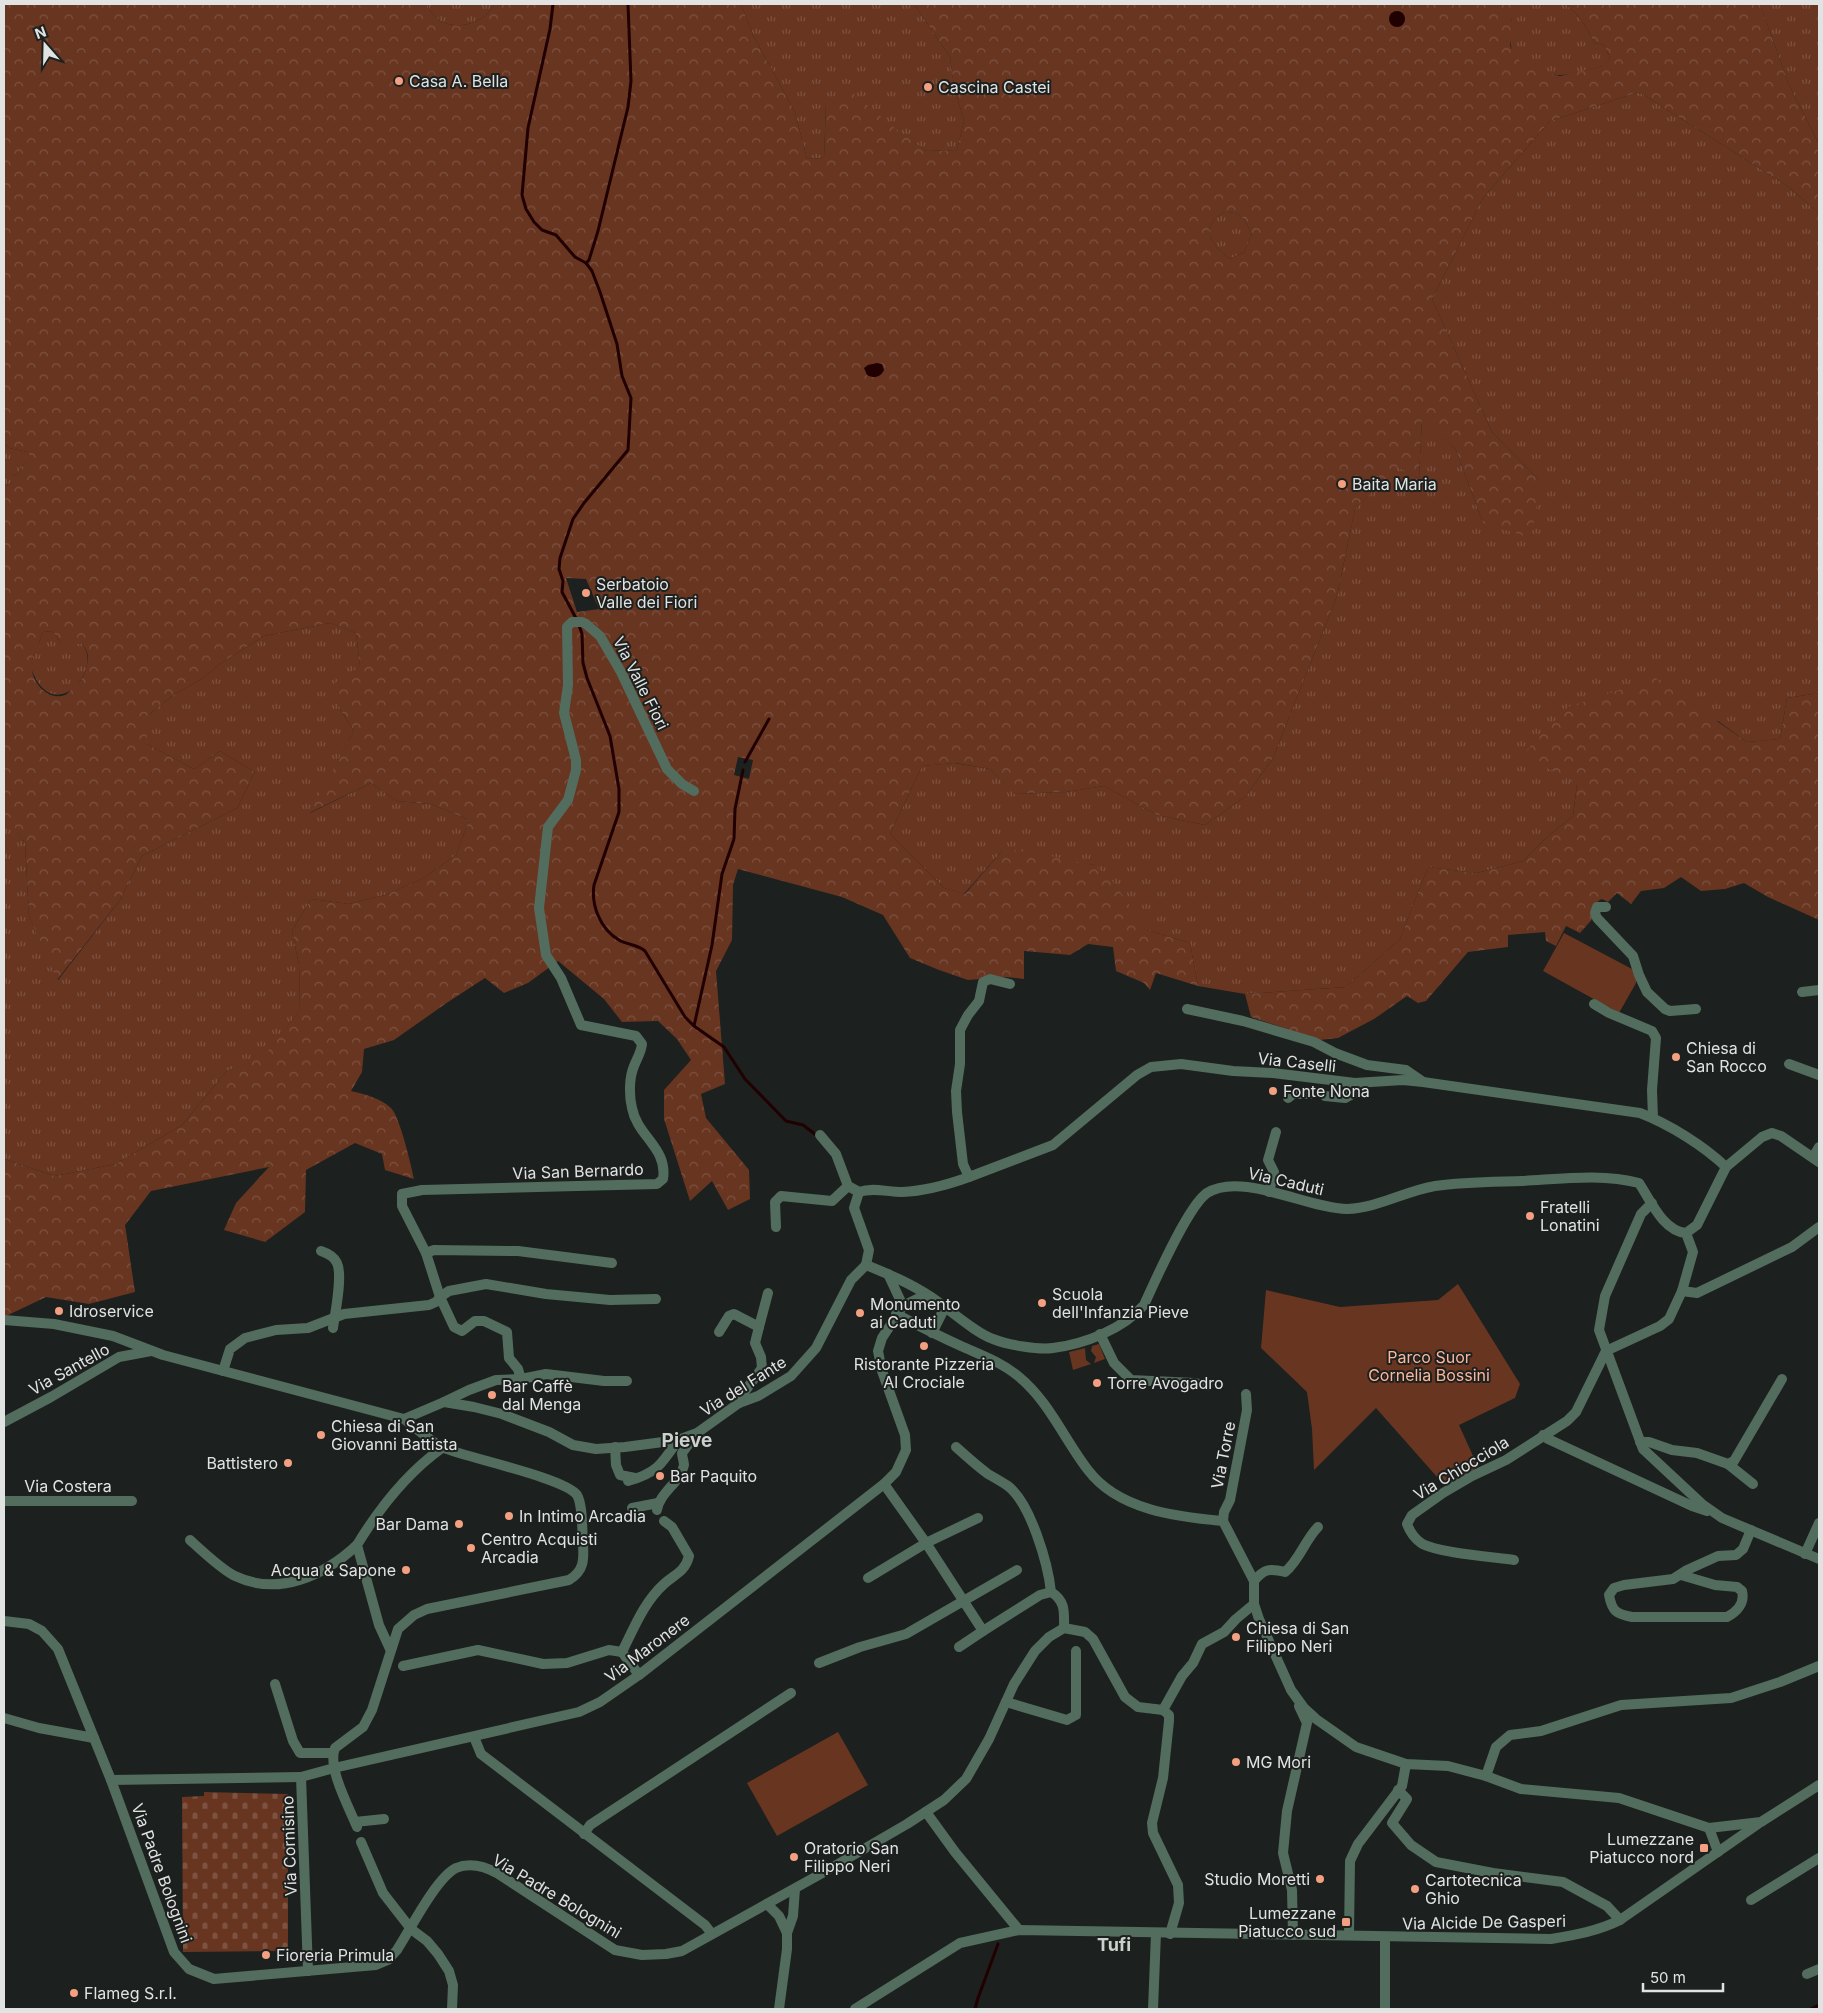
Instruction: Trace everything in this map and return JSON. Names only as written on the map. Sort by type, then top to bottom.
[{"type":"street","name":"Via Valle Fiori","points":[[553,967],[546,955],[539,908],[548,827],[568,800],[576,770],[576,760],[564,713],[568,686],[567,627],[572,622],[582,622],[600,636],[622,672],[667,769],[682,784],[694,791]]},
{"type":"street","points":[[1606,907],[1597,907],[1595,913],[1597,918],[1633,956],[1639,975],[1648,992],[1665,1009],[1670,1011],[1696,1009]]},
{"type":"street","name":"Via San Bernardo","points":[[520,1379],[518,1369],[509,1358],[508,1332],[484,1321],[475,1321],[462,1331],[454,1327],[440,1297],[426,1253],[402,1206],[402,1194],[422,1190],[657,1184],[663,1180],[664,1162],[643,1131],[632,1109],[630,1083],[642,1044],[636,1036],[581,1025],[561,978],[553,967]]},
{"type":"street","points":[[969,1178],[964,1164],[957,1112],[956,1091],[960,1064],[960,1030],[968,1015],[979,1001],[984,982],[990,979],[1010,984]]},
{"type":"street","points":[[1802,992],[1819,990]]},
{"type":"street","points":[[1594,1004],[1609,1013],[1652,1031],[1656,1038],[1652,1090],[1653,1118]]},
{"type":"street","points":[[1187,1009],[1243,1020],[1314,1042],[1335,1053],[1367,1065],[1406,1070],[1423,1082]]},
{"type":"street","name":"Via Caselli","points":[[859,1192],[867,1189],[903,1192],[942,1187],[969,1178],[1052,1145],[1137,1075],[1151,1067],[1181,1064],[1233,1072],[1273,1073],[1355,1083],[1403,1080],[1423,1082],[1640,1113],[1653,1118],[1712,1154],[1726,1167]]},
{"type":"street","points":[[1789,1064],[1819,1075]]},
{"type":"street","points":[[1326,1096],[1346,1098],[1356,1092],[1355,1083]]},
{"type":"street","points":[[1288,1098],[1292,1094],[1310,1094]]},
{"type":"street","points":[[1269,1192],[1274,1172],[1268,1160],[1276,1132]]},
{"type":"street","points":[[1606,1351],[1660,1326],[1669,1319],[1682,1291],[1693,1252],[1686,1234],[1697,1225],[1726,1167],[1762,1136],[1772,1134],[1781,1136],[1816,1160],[1819,1147]]},
{"type":"street","points":[[820,1135],[836,1154],[848,1186],[859,1192],[854,1208],[868,1250],[866,1265],[908,1283],[930,1297]]},
{"type":"street","name":"Via Caduti","points":[[930,1297],[992,1339],[1052,1348],[1085,1340],[1120,1325],[1136,1314],[1144,1305],[1194,1207],[1207,1193],[1223,1187],[1237,1186],[1324,1206],[1348,1209],[1379,1204],[1435,1186],[1554,1179],[1620,1178],[1639,1183],[1667,1226],[1676,1233],[1686,1234]]},
{"type":"street","points":[[776,1227],[776,1202],[781,1196],[832,1201],[848,1186]]},
{"type":"street","points":[[1652,1203],[1641,1214],[1605,1296],[1600,1330],[1643,1449],[1702,1504],[1722,1518],[1819,1560]]},
{"type":"street","points":[[1682,1291],[1697,1293],[1792,1247],[1819,1227]]},
{"type":"street","points":[[426,1253],[434,1250],[518,1252],[612,1263]]},
{"type":"street","points":[[321,1251],[330,1255],[336,1262],[339,1274],[333,1323]]},
{"type":"street","name":"Via del Fante","points":[[444,1402],[502,1414],[549,1432],[574,1445],[596,1449],[678,1440],[697,1433],[739,1403],[758,1396],[791,1376],[804,1364],[816,1348],[851,1280],[866,1265]]},
{"type":"street","points":[[888,1274],[899,1310],[932,1332],[1003,1364],[1020,1377],[1036,1393],[1089,1471],[1109,1490],[1133,1503],[1158,1513],[1194,1519],[1223,1521],[1254,1581],[1254,1604],[1259,1619],[1307,1724],[1287,1811],[1283,1853],[1292,1890],[1294,1935]]},
{"type":"street","points":[[223,1371],[230,1349],[245,1338],[276,1330],[308,1328],[333,1323],[344,1314],[429,1305],[436,1302],[449,1291],[486,1284],[546,1294],[610,1300],[656,1299]]},
{"type":"street","points":[[739,1403],[740,1398],[762,1368],[761,1357],[755,1343],[768,1293]]},
{"type":"street","points":[[899,1310],[917,1299],[930,1297]]},
{"type":"street","points":[[932,1332],[945,1307]]},
{"type":"street","name":"Via Maronere","points":[[474,1736],[579,1712],[600,1702],[639,1674],[884,1484],[896,1472],[906,1450],[905,1435],[882,1371],[878,1351],[882,1338],[899,1310]]},
{"type":"street","points":[[719,1332],[728,1316],[734,1314],[759,1327]]},
{"type":"street","points":[[4,1320],[54,1324],[113,1336],[152,1350],[223,1371],[404,1419],[442,1448],[507,1466],[568,1487],[577,1495],[581,1512],[584,1558],[582,1567],[577,1575],[569,1580],[427,1609],[414,1615],[398,1629],[390,1649],[372,1710],[363,1727],[335,1748],[333,1753],[334,1768],[356,1824],[384,1819]]},
{"type":"street","points":[[1100,1334],[1114,1363],[1131,1380],[1195,1383],[1208,1386]]},
{"type":"street","name":"Via Santello","points":[[4,1422],[119,1357],[152,1350]]},
{"type":"street","name":"Via Chiocciola","points":[[1514,1560],[1436,1549],[1422,1543],[1411,1534],[1407,1524],[1412,1515],[1443,1493],[1472,1476],[1506,1460],[1567,1421],[1576,1412],[1606,1351]]},
{"type":"street","points":[[404,1419],[496,1380],[520,1379],[546,1374],[604,1382],[627,1381]]},
{"type":"street","points":[[1728,1464],[1734,1461],[1782,1378]]},
{"type":"street","name":"Via Torre","points":[[1223,1521],[1224,1512],[1230,1500],[1247,1410],[1246,1394]]},
{"type":"street","points":[[632,1508],[658,1506],[684,1465],[682,1453],[697,1433]]},
{"type":"street","points":[[1544,1435],[1548,1439],[1692,1506],[1716,1513]]},
{"type":"street","points":[[628,1481],[639,1478],[661,1465],[678,1440]]},
{"type":"street","points":[[1640,1442],[1649,1442],[1672,1450],[1697,1453],[1728,1464],[1753,1484]]},
{"type":"street","points":[[615,1447],[616,1465],[620,1475],[639,1478]]},
{"type":"street","points":[[956,1447],[987,1473],[1009,1487],[1019,1499],[1031,1520],[1043,1552],[1049,1574],[1051,1592]]},
{"type":"street","points":[[190,1540],[234,1576],[257,1582],[285,1584],[306,1579],[332,1566],[357,1545],[400,1485],[423,1461],[442,1448]]},
{"type":"street","points":[[884,1484],[926,1543],[983,1631]]},
{"type":"street","name":"Via Costera","points":[[4,1501],[132,1501]]},
{"type":"street","points":[[868,1578],[926,1543],[978,1518]]},
{"type":"street","points":[[622,1652],[644,1608],[656,1592],[687,1566],[689,1556],[672,1527],[664,1520]]},
{"type":"street","points":[[1806,1554],[1819,1523]]},
{"type":"street","points":[[1254,1581],[1262,1572],[1274,1569],[1285,1572],[1290,1568],[1310,1535],[1318,1527]]},
{"type":"street","points":[[1681,1575],[1715,1585],[1737,1587],[1742,1591],[1744,1597],[1736,1613],[1727,1617],[1632,1617],[1618,1614],[1611,1605],[1609,1595],[1614,1588],[1624,1584],[1664,1581],[1681,1575],[1687,1570],[1718,1556],[1736,1555],[1743,1549],[1751,1530]]},
{"type":"street","points":[[357,1545],[379,1625],[390,1649]]},
{"type":"street","points":[[819,1662],[860,1647],[906,1634],[1017,1570]]},
{"type":"street","points":[[959,1647],[1040,1595],[1051,1592],[1059,1596],[1063,1604],[1064,1628],[1085,1632],[1093,1639],[1124,1697],[1138,1707],[1163,1710],[1168,1715],[1163,1778],[1152,1823],[1153,1833],[1178,1885],[1179,1903],[1170,1934]]},
{"type":"street","points":[[1163,1710],[1182,1676],[1193,1663],[1202,1644],[1224,1632],[1254,1604]]},
{"type":"street","name":"Via Padre Bolognini","points":[[4,1621],[29,1624],[42,1631],[58,1649],[112,1780],[174,1952],[189,1969],[214,1979],[376,1966],[388,1960],[411,1929],[442,1880],[456,1868],[472,1865],[486,1867],[497,1873],[615,1950],[642,1955],[682,1951],[795,1889],[944,1800],[966,1779],[989,1739],[1014,1684],[1035,1652],[1049,1637],[1064,1628]]},
{"type":"street","points":[[403,1666],[478,1650],[543,1664],[568,1663],[609,1650],[622,1652],[639,1674]]},
{"type":"street","points":[[1006,1702],[1067,1720],[1076,1715],[1076,1651]]},
{"type":"street","points":[[1486,1776],[1496,1747],[1510,1735],[1541,1731],[1621,1705],[1731,1698],[1780,1682],[1819,1666]]},
{"type":"street","points":[[275,1684],[293,1741],[300,1753],[333,1753]]},
{"type":"street","points":[[584,1834],[590,1826],[791,1693]]},
{"type":"street","points":[[1295,1696],[1304,1708],[1323,1724],[1356,1747],[1406,1764],[1448,1766],[1486,1776],[1521,1789],[1619,1798],[1710,1828],[1760,1822]]},
{"type":"street","points":[[4,1718],[39,1728],[94,1738]]},
{"type":"street","points":[[474,1736],[481,1754],[705,1925],[712,1934]]},
{"type":"street","name":"Via Cornisino","points":[[308,1971],[302,1777],[474,1736]]},
{"type":"street","points":[[1349,1936],[1350,1861],[1358,1844],[1402,1786],[1406,1764]]},
{"type":"street","name":"Via Padre Bolognini","points":[[112,1780],[302,1777]]},
{"type":"street","name":"Via Alcide De Gasperi","points":[[855,2009],[960,1942],[1019,1930],[1385,1938],[1552,1939],[1582,1934],[1620,1920],[1760,1822],[1819,1786]]},
{"type":"street","points":[[1398,1790],[1407,1799],[1392,1823],[1411,1845],[1436,1862],[1493,1873],[1563,1882],[1608,1906],[1620,1920]]},
{"type":"street","points":[[926,1812],[955,1852],[1019,1930]]},
{"type":"street","points":[[1710,1828],[1718,1852]]},
{"type":"street","points":[[361,1842],[383,1893],[411,1929],[427,1941],[449,1971],[453,1985],[452,2009]]},
{"type":"street","points":[[1751,1900],[1819,1858]]},
{"type":"street","points":[[780,2009],[787,1933],[793,1916],[795,1889]]},
{"type":"street","points":[[767,1904],[779,1916],[787,1933]]},
{"type":"street","points":[[1153,2009],[1156,1933]]},
{"type":"street","points":[[1385,1938],[1385,2009]]},
{"type":"street","points":[[1807,1974],[1819,1969]]},
{"type":"green space","points":[[4,4],[428,4],[429,9],[438,19],[451,25],[459,25],[481,19],[494,4],[741,4],[753,35],[795,112],[807,159],[824,158],[826,104],[848,89],[893,127],[926,151],[957,150],[964,121],[954,87],[950,57],[914,4],[1518,4],[1511,21],[1510,46],[1521,63],[1529,69],[1560,76],[1603,66],[1610,58],[1604,45],[1594,43],[1575,12],[1566,4],[1760,4],[1789,85],[1819,144],[1819,213],[1786,185],[1639,92],[1550,121],[1483,198],[1432,299],[1492,432],[1541,482],[1531,538],[1483,523],[1456,450],[1422,418],[1419,478],[1397,467],[1355,509],[1337,596],[1273,758],[1246,796],[1205,825],[1157,815],[1104,786],[1066,792],[1014,794],[990,769],[955,763],[922,766],[890,834],[944,888],[965,894],[1001,852],[1024,849],[1094,865],[1111,879],[1147,930],[1190,943],[1198,986],[1156,973],[1150,990],[1144,983],[1116,971],[1113,947],[1088,944],[1070,955],[1024,951],[1024,979],[1006,977],[968,980],[910,958],[883,915],[842,897],[738,869],[733,885],[732,940],[716,971],[725,1084],[701,1094],[706,1118],[749,1170],[750,1199],[728,1210],[712,1181],[690,1201],[664,1119],[664,1090],[691,1060],[677,1039],[658,1021],[622,1022],[604,999],[558,961],[528,983],[504,993],[485,978],[394,1040],[364,1049],[362,1072],[351,1091],[377,1099],[391,1108],[398,1121],[414,1179],[385,1170],[382,1154],[355,1143],[306,1170],[305,1212],[265,1242],[224,1230],[236,1203],[269,1167],[151,1191],[125,1225],[135,1292],[89,1304],[46,1297],[4,1317],[4,1159],[55,1176],[116,1164],[182,1125],[227,1071],[264,1056],[300,1010],[299,965],[292,931],[311,899],[349,904],[385,895],[422,879],[456,855],[469,820],[431,804],[397,801],[371,783],[309,813],[354,731],[340,709],[332,685],[360,666],[356,633],[330,623],[264,636],[220,664],[200,680],[175,694],[147,716],[147,744],[194,769],[220,751],[255,772],[237,808],[142,856],[120,900],[57,980],[29,916],[25,843],[13,824],[4,829],[4,483],[7,486],[12,482],[12,476],[19,473],[22,466],[31,458],[28,452],[9,448],[4,443]],"holes":[[[1224,212],[1235,213],[1242,217],[1252,234],[1244,252],[1230,259],[1217,248],[1210,236],[1209,230],[1216,218]],[[566,578],[586,579],[599,609],[577,612]],[[52,631],[62,644],[82,644],[88,655],[88,662],[83,677],[65,695],[49,694],[36,682],[32,673],[34,655],[40,647],[39,642],[43,632]],[[738,757],[753,760],[749,779],[734,775]]]},
{"type":"green space","points":[[428,4],[494,4],[481,19],[467,24],[451,25],[438,19],[429,9]]},
{"type":"green space","points":[[741,4],[914,4],[950,57],[954,87],[964,121],[957,150],[926,151],[893,128],[826,104],[824,158],[807,159],[795,112],[753,35]]},
{"type":"green space","points":[[1518,4],[1566,4],[1575,12],[1594,43],[1604,45],[1610,58],[1604,66],[1562,75],[1528,69],[1520,64],[1515,56],[1510,39],[1511,20]]},
{"type":"green space","points":[[1760,4],[1819,4],[1819,144],[1789,85]]},
{"type":"green space","points":[[1639,92],[1786,185],[1819,213],[1819,693],[1787,698],[1780,739],[1747,742],[1718,721],[1577,784],[1573,816],[1546,838],[1523,861],[1477,873],[1428,867],[1400,939],[1346,987],[1245,994],[1198,986],[1190,943],[1147,930],[1094,865],[1001,852],[964,894],[944,888],[890,834],[922,766],[954,763],[990,769],[1015,794],[1066,792],[1104,786],[1157,815],[1205,825],[1246,796],[1273,758],[1337,596],[1355,509],[1397,466],[1419,478],[1422,417],[1456,450],[1483,523],[1541,482],[1492,432],[1432,299],[1483,198],[1550,121]]},
{"type":"green space","points":[[1224,212],[1235,213],[1242,217],[1252,234],[1244,252],[1230,259],[1217,248],[1210,236],[1209,230],[1216,218]]},
{"type":"green space","points":[[4,443],[9,448],[28,452],[32,458],[22,466],[19,473],[12,476],[12,482],[7,486],[4,483]]},
{"type":"green space","points":[[330,623],[356,633],[360,666],[340,709],[354,731],[310,813],[371,783],[397,801],[431,804],[469,820],[456,855],[422,879],[385,895],[349,904],[311,899],[292,931],[299,965],[300,1010],[264,1057],[227,1071],[182,1125],[116,1164],[55,1176],[4,1159],[4,829],[13,823],[25,843],[29,916],[58,980],[120,900],[142,856],[237,808],[255,772],[220,751],[194,769],[147,744],[147,716],[175,694],[200,680],[220,664],[264,636]]},
{"type":"green space","points":[[52,631],[62,644],[82,644],[87,655],[87,668],[81,679],[72,689],[62,694],[50,693],[39,684],[30,665],[43,632]]},
{"type":"green space","points":[[1655,678],[1747,742],[1780,739],[1787,698],[1819,693],[1819,920],[1768,897],[1744,883],[1725,889],[1701,891],[1681,877],[1664,888],[1641,891],[1631,904],[1617,893],[1608,902],[1602,899],[1599,900],[1595,916],[1580,933],[1566,926],[1556,946],[1546,941],[1545,932],[1508,935],[1508,947],[1468,952],[1426,1001],[1418,1003],[1407,996],[1374,1019],[1338,1038],[1320,1040],[1251,1017],[1245,994],[1346,987],[1400,939],[1428,867],[1477,873],[1523,861],[1546,838],[1573,816],[1577,784],[1522,755],[1568,707]]},
{"type":"green space","points":[[1564,933],[1632,969],[1636,976],[1636,983],[1619,1013],[1543,971]]},
{"type":"green space","name":"Parco Suor Cornelia Bossini","points":[[1458,1284],[1520,1384],[1515,1398],[1459,1425],[1478,1467],[1445,1486],[1376,1408],[1314,1470],[1312,1429],[1307,1392],[1261,1348],[1266,1290],[1340,1307],[1438,1300]]},
{"type":"green space","points":[[1099,1344],[1105,1359],[1094,1363],[1096,1357],[1091,1351],[1092,1346]]},
{"type":"green space","points":[[1085,1348],[1086,1360],[1091,1364],[1073,1370],[1069,1352]]},
{"type":"green space","points":[[838,1732],[868,1785],[777,1836],[747,1783]]},
{"type":"green space","points":[[204,1792],[288,1794],[288,1951],[183,1952],[182,1797],[204,1796]]},
{"type":"shaded area","points":[[1394,11],[1400,11],[1405,16],[1403,25],[1394,27],[1389,22],[1389,16]]},
{"type":"shaded area","points":[[877,363],[882,364],[883,372],[875,377],[867,375],[864,368]]},
{"type":"waterway","points":[[553,4],[550,29],[528,128],[522,195],[526,209],[534,222],[542,230],[556,235],[575,257],[586,263],[592,271],[617,344],[622,376],[631,398],[628,450],[573,519],[560,558],[559,569],[563,581],[562,592],[578,622],[582,634],[583,663],[587,678],[610,736],[619,789],[619,812],[594,885],[594,900],[598,916],[607,930],[622,942],[639,947],[645,951],[685,1017],[694,1026],[724,1047],[745,1079],[786,1121],[803,1125],[816,1135]]},
{"type":"waterway","points":[[586,263],[589,260],[598,231],[628,107],[631,81],[628,4]]},
{"type":"waterway","points":[[745,762],[769,719]]},
{"type":"waterway","points":[[694,1026],[712,945],[722,874],[734,839],[735,809],[743,770]]},
{"type":"waterway","points":[[975,2009],[998,1944]]},
{"type":"waterway","points":[[1811,2009],[1819,2005]]},
{"type":"place","name":"Casa A. Bella","points":[[399,81]]},
{"type":"place","name":"Cascina Castei","points":[[928,87]]},
{"type":"place","name":"Baita Maria","points":[[1342,484]]},
{"type":"place","name":"Serbatoio Valle dei Fiori","points":[[586,593]]},
{"type":"place","name":"Chiesa di San Rocco","points":[[1676,1057]]},
{"type":"place","name":"Fonte Nona","points":[[1273,1091]]},
{"type":"place","name":"Fratelli Lonatini","points":[[1530,1216]]},
{"type":"place","name":"Scuola dell'Infanzia Pieve","points":[[1042,1303]]},
{"type":"place","name":"Idroservice","points":[[59,1311]]},
{"type":"place","name":"Monumento ai Caduti","points":[[860,1313]]},
{"type":"place","name":"Ristorante Pizzeria Al Crociale","points":[[924,1346]]},
{"type":"place","name":"Torre Avogadro","points":[[1097,1383]]},
{"type":"place","name":"Bar Caffè dal Menga","points":[[492,1395]]},
{"type":"place","name":"Chiesa di San Giovanni Battista","points":[[321,1435]]},
{"type":"place","name":"Battistero","points":[[288,1463]]},
{"type":"place","name":"Bar Paquito","points":[[660,1476]]},
{"type":"place","name":"In Intimo Arcadia","points":[[509,1516]]},
{"type":"place","name":"Bar Dama","points":[[459,1524]]},
{"type":"place","name":"Centro Acquisti Arcadia","points":[[471,1548]]},
{"type":"place","name":"Acqua & Sapone","points":[[406,1570]]},
{"type":"place","name":"Chiesa di San Filippo Neri","points":[[1236,1637]]},
{"type":"place","name":"MG Mori","points":[[1236,1762]]},
{"type":"place","name":"Lumezzane Piatucco nord","points":[[1704,1848]]},
{"type":"place","name":"Oratorio San Filippo Neri","points":[[794,1857]]},
{"type":"place","name":"Studio Moretti","points":[[1320,1879]]},
{"type":"place","name":"Cartotecnica Ghio","points":[[1415,1889]]},
{"type":"place","name":"Lumezzane Piatucco sud","points":[[1346,1922]]},
{"type":"place","name":"Fioreria Primula","points":[[266,1955]]},
{"type":"place","name":"Flameg S.r.l.","points":[[74,1993]]},
{"type":"district","name":"Pieve","points":[[687,1440]]},
{"type":"district","name":"Tufi","points":[[1114,1945]]}]
